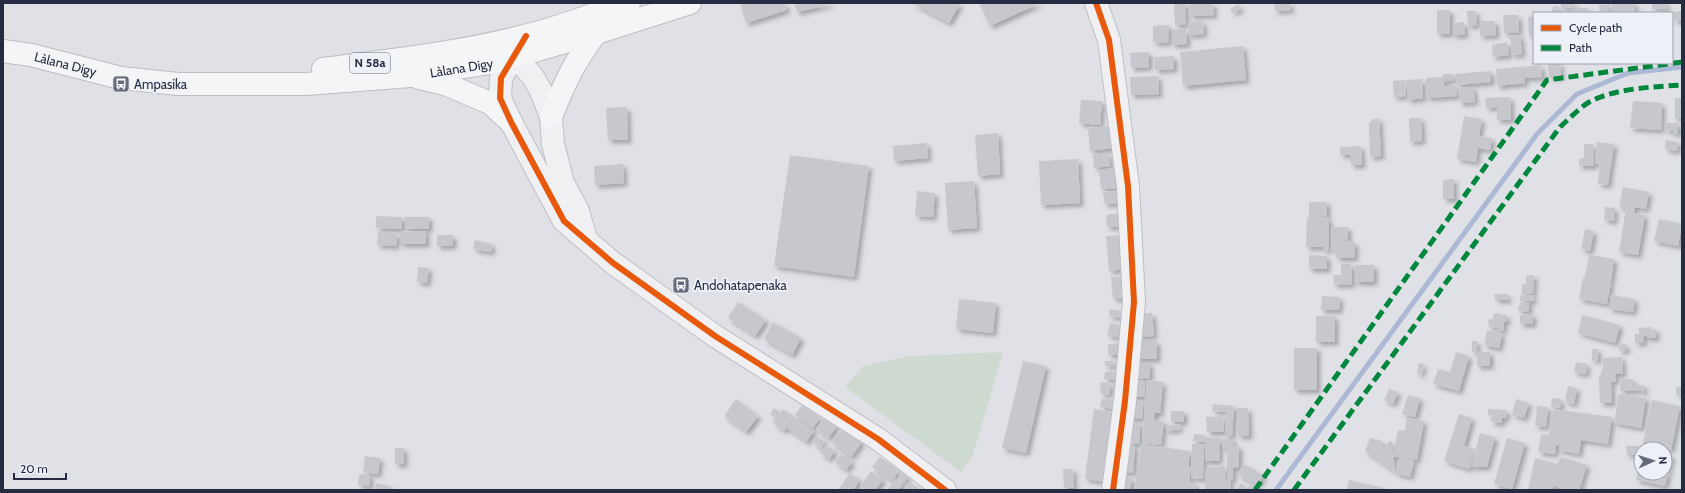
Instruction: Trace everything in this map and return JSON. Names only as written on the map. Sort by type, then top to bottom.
[{"type":"main road","name":"Làlana Digy","points":[[248,84],[302,72],[405,59],[493,44],[526,36],[629,3]]},
{"type":"main road","name":"Làlana Digy","points":[[3,51],[31,54],[121,78],[178,84],[306,84],[410,76],[496,62],[596,33],[690,3]]},
{"type":"main road","points":[[551,117],[570,71],[579,55],[596,33]]},
{"type":"main road","points":[[410,76],[445,84],[490,102],[511,122]]},
{"type":"street","points":[[1096,3],[1109,40],[1128,186],[1134,302],[1125,401],[1112,490]]},
{"type":"street","points":[[526,36],[501,78],[500,98],[511,122],[564,221],[612,263],[715,336],[878,439],[945,490]]},
{"type":"street","points":[[493,44],[514,56],[533,76],[541,91],[551,117],[553,144],[563,183],[578,211],[586,239]]},
{"type":"shaded area","points":[[1003,352],[973,455],[961,472],[845,387],[863,366],[910,356]]},
{"type":"building","points":[[740,3],[785,3],[787,10],[746,23]]},
{"type":"building","points":[[794,3],[831,3],[831,4],[797,12]]},
{"type":"building","points":[[912,3],[960,3],[949,23]]},
{"type":"building","points":[[979,3],[1040,3],[990,26]]},
{"type":"building","points":[[1174,3],[1185,3],[1186,24],[1175,25]]},
{"type":"building","points":[[1189,3],[1213,3],[1214,15],[1190,16]]},
{"type":"building","points":[[1274,3],[1290,3],[1291,10],[1275,11]]},
{"type":"building","points":[[1561,3],[1574,3],[1574,7],[1561,8]]},
{"type":"building","points":[[1611,3],[1635,3],[1635,12],[1612,12]]},
{"type":"building","points":[[1652,3],[1667,3],[1667,8],[1652,9]]},
{"type":"building","points":[[1238,4],[1241,8],[1233,13],[1230,9]]},
{"type":"building","points":[[1609,4],[1609,12],[1600,12],[1599,5]]},
{"type":"building","points":[[1558,6],[1559,12],[1552,12],[1552,7]]},
{"type":"building","points":[[1577,8],[1588,8],[1588,12],[1577,12]]},
{"type":"building","points":[[1437,10],[1450,10],[1450,34],[1437,34]]},
{"type":"building","points":[[1467,11],[1476,11],[1477,25],[1468,26]]},
{"type":"building","points":[[1682,11],[1682,20],[1674,21],[1674,12]]},
{"type":"building","points":[[1503,15],[1518,15],[1519,32],[1504,33]]},
{"type":"building","points":[[1533,16],[1533,35],[1529,36],[1528,17]]},
{"type":"building","points":[[1203,21],[1204,34],[1189,35],[1188,22]]},
{"type":"building","points":[[1480,21],[1495,21],[1496,35],[1480,36]]},
{"type":"building","points":[[1464,22],[1465,35],[1453,35],[1453,23]]},
{"type":"building","points":[[1169,25],[1168,43],[1153,42],[1153,26]]},
{"type":"building","points":[[1186,29],[1187,44],[1172,45],[1172,30]]},
{"type":"building","points":[[1520,35],[1522,54],[1512,55],[1510,36]]},
{"type":"building","points":[[1507,42],[1509,55],[1493,57],[1492,45]]},
{"type":"building","points":[[1243,46],[1246,80],[1183,86],[1180,52]]},
{"type":"building","points":[[1149,52],[1149,67],[1131,68],[1130,53]]},
{"type":"building","points":[[1174,56],[1174,69],[1155,70],[1155,57]]},
{"type":"building","points":[[1548,64],[1560,64],[1561,77],[1549,77]]},
{"type":"building","points":[[1541,65],[1542,77],[1526,78],[1525,72],[1525,83],[1497,86],[1496,69]]},
{"type":"building","points":[[1491,71],[1491,82],[1457,85],[1455,74]]},
{"type":"building","points":[[1443,74],[1453,74],[1453,80],[1443,81],[1444,86],[1457,86],[1457,96],[1427,98],[1426,78],[1443,77]]},
{"type":"building","points":[[1158,76],[1159,94],[1131,95],[1130,77]]},
{"type":"building","points":[[1422,79],[1423,98],[1408,100],[1406,80]]},
{"type":"building","points":[[1405,80],[1406,96],[1394,97],[1393,81]]},
{"type":"building","points":[[1473,87],[1475,102],[1460,103],[1458,88]]},
{"type":"building","points":[[1510,97],[1511,120],[1497,120],[1497,107],[1486,108],[1485,98]]},
{"type":"building","points":[[1675,98],[1682,98],[1682,119],[1675,119]]},
{"type":"building","points":[[1081,100],[1102,101],[1100,125],[1079,123]]},
{"type":"building","points":[[1633,101],[1662,103],[1661,130],[1630,128]]},
{"type":"building","points":[[627,107],[628,140],[608,140],[606,108]]},
{"type":"building","points":[[1464,116],[1482,119],[1479,136],[1492,138],[1490,150],[1478,148],[1476,162],[1457,159]]},
{"type":"building","points":[[1379,118],[1381,156],[1370,157],[1369,123],[1374,119]]},
{"type":"building","points":[[1409,118],[1421,118],[1422,141],[1410,142]]},
{"type":"building","points":[[1666,123],[1678,123],[1678,134],[1673,134],[1673,131],[1665,130]]},
{"type":"building","points":[[1112,126],[1113,148],[1090,151],[1088,128]]},
{"type":"building","points":[[998,133],[1000,174],[978,176],[975,135]]},
{"type":"building","points":[[1666,140],[1678,142],[1677,151],[1665,149]]},
{"type":"building","points":[[1597,142],[1614,144],[1608,185],[1598,184],[1600,164],[1595,163]]},
{"type":"building","points":[[927,143],[928,158],[894,161],[893,146]]},
{"type":"building","points":[[1584,144],[1593,144],[1594,166],[1579,166],[1579,159],[1584,158]]},
{"type":"building","points":[[1361,146],[1362,165],[1351,165],[1350,155],[1340,155],[1340,147]]},
{"type":"building","points":[[1108,153],[1110,166],[1094,168],[1093,155]]},
{"type":"building","points":[[790,155],[869,166],[854,277],[774,266]]},
{"type":"building","points":[[1078,159],[1080,203],[1041,205],[1039,161]]},
{"type":"building","points":[[623,164],[624,183],[595,185],[594,166]]},
{"type":"building","points":[[1114,168],[1116,188],[1101,189],[1099,170]]},
{"type":"building","points":[[1454,179],[1454,199],[1443,199],[1443,180]]},
{"type":"building","points":[[974,181],[977,228],[948,230],[945,183]]},
{"type":"building","points":[[1623,187],[1649,192],[1646,209],[1635,207],[1634,213],[1645,215],[1638,255],[1619,252],[1626,208],[1619,207]]},
{"type":"building","points":[[917,191],[935,193],[933,217],[915,216]]},
{"type":"building","points":[[1117,191],[1118,203],[1105,204],[1103,192]]},
{"type":"building","points":[[1309,202],[1327,202],[1327,216],[1309,217]]},
{"type":"building","points":[[1605,207],[1615,208],[1614,221],[1604,220]]},
{"type":"building","points":[[1118,213],[1119,226],[1107,227],[1106,215]]},
{"type":"building","points":[[376,216],[402,217],[402,229],[376,228]]},
{"type":"building","points":[[405,217],[429,217],[429,229],[405,229]]},
{"type":"building","points":[[1307,217],[1329,218],[1328,250],[1325,252],[1323,247],[1306,247]]},
{"type":"building","points":[[1659,219],[1682,224],[1678,246],[1654,241]]},
{"type":"building","points":[[1332,227],[1348,227],[1348,241],[1355,243],[1355,258],[1337,258],[1334,250],[1331,251]]},
{"type":"building","points":[[1585,229],[1594,231],[1590,251],[1581,249]]},
{"type":"building","points":[[426,231],[426,244],[400,244],[400,232]]},
{"type":"building","points":[[378,232],[397,234],[396,246],[377,245]]},
{"type":"building","points":[[437,235],[453,235],[453,246],[437,246]]},
{"type":"building","points":[[1122,235],[1125,269],[1109,271],[1106,236]]},
{"type":"building","points":[[475,240],[492,244],[491,252],[473,249]]},
{"type":"building","points":[[1309,255],[1327,256],[1327,269],[1309,269]]},
{"type":"building","points":[[1589,255],[1614,259],[1611,281],[1585,277]]},
{"type":"building","points":[[1341,264],[1351,264],[1352,284],[1334,285],[1333,275],[1341,275]]},
{"type":"building","points":[[1355,265],[1374,265],[1374,282],[1355,282]]},
{"type":"building","points":[[418,267],[429,268],[427,283],[417,282]]},
{"type":"building","points":[[1534,275],[1533,293],[1522,294],[1522,284],[1526,284],[1526,276]]},
{"type":"building","points":[[1125,276],[1127,298],[1113,299],[1111,277]]},
{"type":"building","points":[[1583,277],[1611,282],[1607,304],[1579,299]]},
{"type":"building","points":[[1494,294],[1507,294],[1508,300],[1495,300]]},
{"type":"building","points":[[1520,295],[1533,295],[1534,301],[1520,301]]},
{"type":"building","points":[[1611,295],[1635,299],[1633,312],[1609,309]]},
{"type":"building","points":[[1322,296],[1340,297],[1339,310],[1321,310]]},
{"type":"building","points":[[959,299],[996,303],[993,333],[956,329]]},
{"type":"building","points":[[738,302],[766,320],[755,336],[728,318]]},
{"type":"building","points":[[1520,302],[1529,302],[1529,311],[1519,312],[1518,306],[1521,306]]},
{"type":"building","points":[[1110,309],[1123,312],[1122,318],[1109,316]]},
{"type":"building","points":[[1152,313],[1154,336],[1138,337],[1136,314]]},
{"type":"building","points":[[1500,313],[1501,315],[1507,315],[1507,322],[1503,322],[1504,330],[1498,331],[1497,328],[1489,327],[1488,320],[1493,319],[1493,314]]},
{"type":"building","points":[[1533,314],[1533,324],[1520,324],[1520,315]]},
{"type":"building","points":[[1582,315],[1620,325],[1615,343],[1578,333]]},
{"type":"building","points":[[1316,316],[1335,316],[1335,342],[1316,342]]},
{"type":"building","points":[[773,322],[801,338],[792,355],[764,339]]},
{"type":"building","points":[[1110,323],[1124,326],[1122,338],[1107,335]]},
{"type":"building","points":[[1651,327],[1651,330],[1656,329],[1656,338],[1647,338],[1647,336],[1643,336],[1644,343],[1635,343],[1635,334],[1639,334],[1639,328]]},
{"type":"building","points":[[1487,330],[1502,334],[1499,348],[1484,345]]},
{"type":"building","points":[[1135,341],[1157,341],[1157,359],[1135,359]]},
{"type":"building","points":[[1472,341],[1477,341],[1477,352],[1472,352]]},
{"type":"building","points":[[1121,343],[1122,355],[1108,355],[1108,344]]},
{"type":"building","points":[[1621,344],[1626,344],[1626,351],[1619,351],[1619,346],[1621,346]]},
{"type":"building","points":[[1294,348],[1317,348],[1317,390],[1294,390]]},
{"type":"building","points":[[1592,349],[1598,349],[1598,360],[1592,361]]},
{"type":"building","points":[[1456,352],[1469,356],[1459,391],[1433,384],[1438,369],[1450,372]]},
{"type":"building","points":[[1477,352],[1490,352],[1490,366],[1477,366]]},
{"type":"building","points":[[1622,357],[1623,374],[1615,374],[1616,381],[1611,382],[1612,403],[1600,403],[1599,375],[1601,375],[1601,370],[1603,370],[1603,358]]},
{"type":"building","points":[[1023,361],[1046,366],[1026,453],[1002,448]]},
{"type":"building","points":[[1105,361],[1114,361],[1114,366],[1105,366]]},
{"type":"building","points":[[1576,362],[1587,364],[1586,374],[1574,372]]},
{"type":"building","points":[[1133,363],[1150,363],[1150,378],[1134,379]]},
{"type":"building","points":[[1419,363],[1424,364],[1421,374],[1417,374]]},
{"type":"building","points":[[1105,372],[1119,372],[1119,380],[1104,379]]},
{"type":"building","points":[[1621,379],[1633,379],[1633,385],[1644,385],[1644,393],[1642,393],[1641,390],[1620,391]]},
{"type":"building","points":[[1144,380],[1145,397],[1130,397],[1130,381]]},
{"type":"building","points":[[1147,380],[1163,382],[1160,413],[1155,413],[1154,420],[1164,421],[1161,445],[1142,443]]},
{"type":"building","points":[[1101,382],[1111,384],[1109,395],[1100,393]]},
{"type":"building","points":[[1568,386],[1577,388],[1574,404],[1565,401]]},
{"type":"building","points":[[1682,386],[1682,394],[1676,395],[1676,387]]},
{"type":"building","points":[[1389,389],[1398,392],[1393,404],[1384,400]]},
{"type":"building","points":[[1619,394],[1646,398],[1641,428],[1614,423]]},
{"type":"building","points":[[1408,395],[1420,398],[1415,417],[1402,414]]},
{"type":"building","points":[[1552,398],[1561,399],[1560,408],[1551,407]]},
{"type":"building","points":[[736,399],[758,416],[746,432],[724,416]]},
{"type":"building","points":[[1102,399],[1115,400],[1114,409],[1100,407]]},
{"type":"building","points":[[1516,399],[1529,403],[1524,418],[1512,415]]},
{"type":"building","points":[[1142,400],[1143,418],[1128,419],[1127,401]]},
{"type":"building","points":[[1652,400],[1680,406],[1673,441],[1644,441]]},
{"type":"building","points":[[1213,404],[1234,406],[1232,436],[1225,436],[1226,412],[1212,411]]},
{"type":"building","points":[[802,405],[820,418],[813,428],[795,415]]},
{"type":"building","points":[[1537,406],[1548,407],[1546,427],[1535,426]]},
{"type":"building","points":[[774,408],[779,412],[775,418],[770,414]]},
{"type":"building","points":[[1237,408],[1248,408],[1249,436],[1238,436]]},
{"type":"building","points":[[783,409],[794,417],[784,431],[773,423]]},
{"type":"building","points":[[1094,409],[1116,413],[1106,482],[1085,479]]},
{"type":"building","points":[[1488,409],[1507,410],[1506,418],[1502,418],[1502,423],[1491,422],[1492,415],[1488,415]]},
{"type":"building","points":[[1553,409],[1612,417],[1608,444],[1581,440],[1579,454],[1559,450],[1560,444],[1556,446],[1555,454],[1538,452],[1541,434],[1549,435]]},
{"type":"building","points":[[1171,411],[1184,411],[1184,422],[1171,422]]},
{"type":"building","points":[[1459,414],[1472,418],[1464,446],[1475,449],[1469,469],[1444,461]]},
{"type":"building","points":[[1223,416],[1224,432],[1207,432],[1206,417]]},
{"type":"building","points":[[795,417],[814,431],[806,442],[787,428]]},
{"type":"building","points":[[824,417],[837,426],[828,438],[816,429]]},
{"type":"building","points":[[1407,418],[1424,421],[1417,460],[1403,458],[1414,461],[1410,477],[1395,473],[1400,457],[1393,456],[1398,430],[1405,431]]},
{"type":"building","points":[[1139,422],[1140,443],[1128,444],[1126,423]]},
{"type":"building","points":[[1179,424],[1180,429],[1166,431],[1166,426]]},
{"type":"building","points":[[843,428],[862,442],[851,457],[832,443]]},
{"type":"building","points":[[1480,433],[1495,437],[1487,467],[1471,467]]},
{"type":"building","points":[[1194,434],[1205,435],[1205,442],[1193,441]]},
{"type":"building","points":[[817,436],[825,442],[821,448],[813,443]]},
{"type":"building","points":[[1206,438],[1220,438],[1219,461],[1205,461]]},
{"type":"building","points":[[1370,438],[1382,441],[1383,446],[1387,446],[1388,442],[1392,441],[1395,472],[1365,451]]},
{"type":"building","points":[[1507,438],[1525,443],[1512,489],[1494,484]]},
{"type":"building","points":[[1222,439],[1233,439],[1233,446],[1239,446],[1239,467],[1233,468],[1233,480],[1227,480],[1227,448],[1223,448]]},
{"type":"building","points":[[1141,444],[1190,451],[1188,467],[1191,467],[1189,481],[1196,485],[1196,490],[1138,490],[1135,487]]},
{"type":"building","points":[[1192,444],[1204,444],[1203,479],[1191,478]]},
{"type":"building","points":[[826,445],[835,451],[829,459],[820,453]]},
{"type":"building","points":[[1122,445],[1135,446],[1133,473],[1120,472]]},
{"type":"building","points":[[1626,446],[1633,446],[1633,455],[1627,455]]},
{"type":"building","points":[[395,448],[404,448],[404,464],[395,464]]},
{"type":"building","points":[[841,454],[852,462],[846,470],[835,462]]},
{"type":"building","points":[[365,456],[380,458],[378,474],[363,472]]},
{"type":"building","points":[[880,457],[899,471],[892,481],[872,467]]},
{"type":"building","points":[[1561,457],[1587,465],[1579,490],[1565,490],[1554,486],[1551,490],[1528,490],[1535,458],[1557,464]]},
{"type":"building","points":[[1244,464],[1263,475],[1258,485],[1238,475]]},
{"type":"building","points":[[1225,466],[1226,480],[1230,481],[1231,490],[1205,490],[1206,468]]},
{"type":"building","points":[[1063,469],[1073,469],[1074,488],[1064,488]]},
{"type":"building","points":[[871,471],[883,480],[875,490],[866,490],[860,486]]},
{"type":"building","points":[[901,472],[908,477],[904,483],[898,478]]},
{"type":"building","points":[[850,473],[860,480],[853,490],[838,490]]},
{"type":"building","points":[[359,474],[370,475],[370,486],[358,485]]},
{"type":"building","points":[[1119,476],[1132,478],[1130,490],[1117,490]]},
{"type":"building","points":[[896,478],[903,484],[898,490],[887,490]]},
{"type":"building","points":[[1349,480],[1384,488],[1383,490],[1347,490]]},
{"type":"building","points":[[1641,481],[1666,481],[1665,486]]},
{"type":"building","points":[[909,482],[916,487],[915,490],[903,490]]},
{"type":"building","points":[[376,483],[390,486],[388,490],[375,490]]},
{"type":"building","points":[[1241,483],[1247,488],[1251,483],[1256,486],[1253,490],[1236,490]]},
{"type":"waterway","points":[[1276,490],[1537,134],[1577,94],[1628,73],[1682,67]]},
{"type":"marked path","points":[[1673,63],[1682,62]]},
{"type":"marked path","points":[[1255,490],[1547,80],[1667,64]]},
{"type":"marked path","points":[[1294,490],[1560,127],[1583,106],[1591,101],[1612,93],[1635,89],[1682,85]]},
{"type":"cycle path","points":[[1096,3],[1109,40],[1128,186],[1134,302],[1125,401],[1113,490]]},
{"type":"cycle path","points":[[526,36],[501,78],[500,98],[511,122],[564,221],[613,263],[715,336],[878,439],[945,490]]},
{"type":"place","name":"Ampasika","points":[[121,84]]},
{"type":"place","name":"Andohatapenaka","points":[[681,285]]}]
